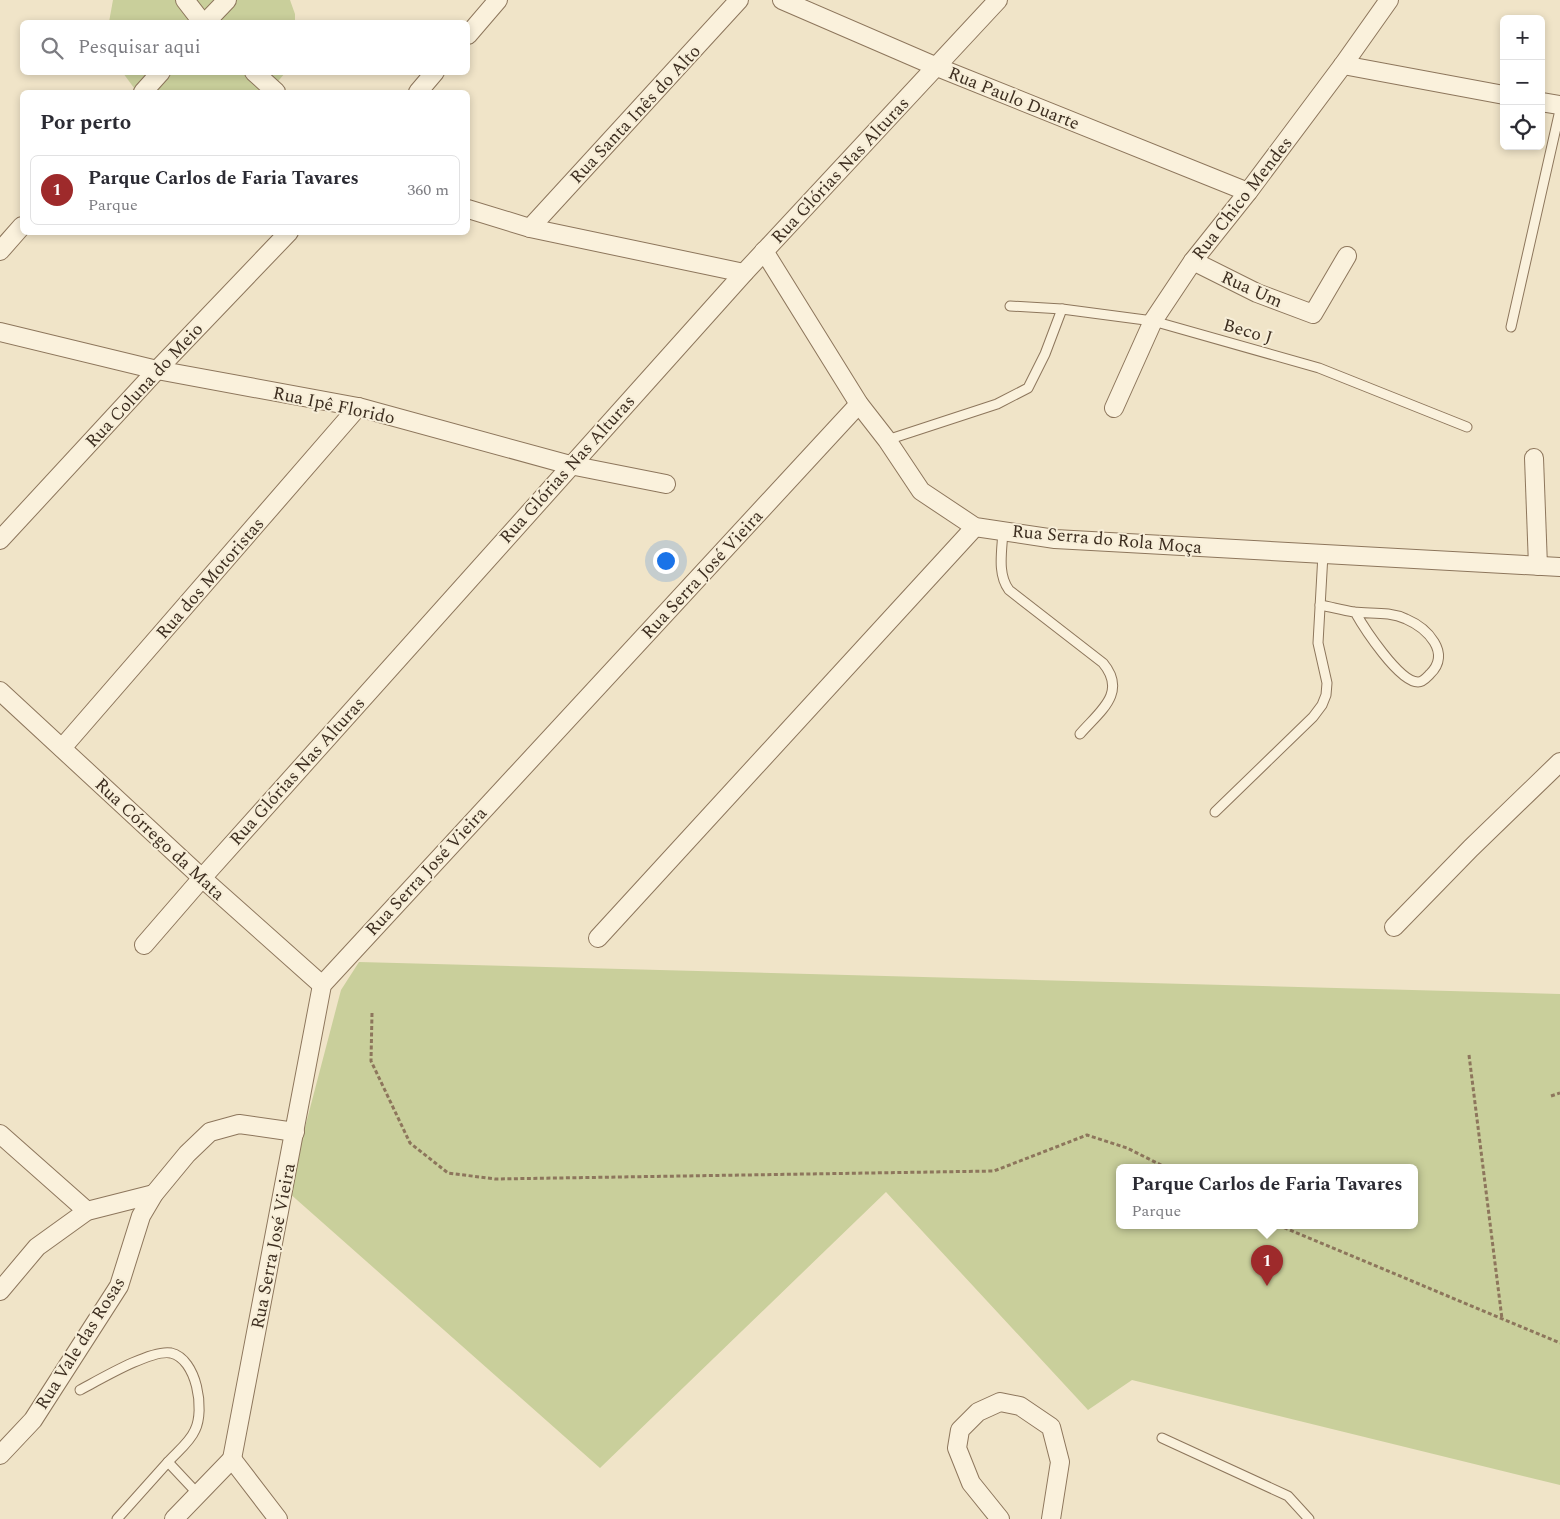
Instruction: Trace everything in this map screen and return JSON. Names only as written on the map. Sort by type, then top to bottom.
[{"type":"street","points":[[185,0],[200,20]]},
{"type":"street","points":[[208,20],[227,0]]},
{"type":"street","points":[[470,33],[498,0]]},
{"type":"street","name":"Rua Santa Inês do Alto","points":[[530,228],[740,0]]},
{"type":"street","name":"Rua Paulo Duarte","points":[[782,0],[937,67],[1248,192]]},
{"type":"street","name":"Rua Glórias Nas Alturas","points":[[144,945],[570,465],[764,251],[998,0]]},
{"type":"street","name":"Rua Chico Mendes","points":[[1114,408],[1153,321],[1193,261],[1248,192],[1389,0]]},
{"type":"street","points":[[1343,65],[1500,94]]},
{"type":"street","points":[[146,90],[158,75]]},
{"type":"street","points":[[257,75],[274,90]]},
{"type":"street","points":[[420,90],[432,75]]},
{"type":"street","points":[[1545,103],[1560,105]]},
{"type":"street","points":[[470,210],[530,228],[744,273]]},
{"type":"street","points":[[0,251],[20,228]]},
{"type":"street","name":"Rua Coluna do Meio","points":[[0,540],[157,370],[287,235]]},
{"type":"street","name":"Rua Serra do Rola Moça","points":[[764,251],[859,404],[887,440],[921,491],[975,527],[1054,539],[1560,567]]},
{"type":"street","name":"Rua Um","points":[[1193,261],[1257,293],[1313,314],[1347,256]]},
{"type":"street","name":"Rua Ipê Florido","points":[[0,332],[157,370],[358,407],[570,465],[666,484]]},
{"type":"street","name":"Rua Serra José Vieira","points":[[232,1459],[322,985],[859,404]]},
{"type":"street","name":"Rua dos Motoristas","points":[[62,748],[358,407]]},
{"type":"street","points":[[1534,458],[1538,566]]},
{"type":"street","points":[[598,938],[975,527]]},
{"type":"street","name":"Rua Córrego da Mata","points":[[0,691],[202,878],[322,985]]},
{"type":"street","points":[[1394,927],[1471,848],[1560,762]]},
{"type":"street","name":"Rua Vale das Rosas","points":[[0,1456],[33,1420],[119,1286],[141,1216],[154,1194],[187,1154],[210,1132],[239,1124],[295,1132]]},
{"type":"street","points":[[0,1134],[87,1211]]},
{"type":"street","points":[[0,1291],[37,1246],[87,1211],[154,1194]]},
{"type":"street","points":[[1000,1519],[970,1483],[958,1448],[960,1430],[978,1412],[1000,1402],[1020,1406],[1051,1427],[1060,1462],[1051,1519]]},
{"type":"street","points":[[174,1519],[232,1459],[278,1519]]},
{"type":"lane","points":[[1511,327],[1560,110]]},
{"type":"lane","name":"Beco J","points":[[1010,306],[1062,309],[1153,321],[1319,368],[1467,427]]},
{"type":"lane","points":[[887,440],[998,404],[1028,388],[1045,354],[1062,309]]},
{"type":"lane","points":[[1003,531],[1001,575],[1004,583],[1017,596],[1103,663],[1111,672],[1113,682],[1109,700],[1080,734]]},
{"type":"lane","points":[[1215,812],[1313,717],[1322,705],[1326,695],[1327,683],[1318,643],[1323,554]]},
{"type":"lane","points":[[1320,605],[1355,612],[1384,613],[1406,618],[1420,626],[1433,640],[1439,650],[1439,660],[1434,670],[1424,680],[1417,682],[1407,678],[1392,664],[1368,634],[1355,612]]},
{"type":"lane","points":[[80,1390],[143,1358],[160,1353],[171,1353],[179,1357],[188,1366],[197,1388],[200,1407],[196,1428],[116,1519]]},
{"type":"lane","points":[[1162,1438],[1288,1496],[1309,1519]]},
{"type":"lane","points":[[168,1462],[198,1494]]},
{"type":"path","points":[[372,1013],[371,1061],[406,1135],[410,1143],[448,1173],[495,1179],[994,1172],[1087,1135],[1126,1148],[1159,1164]]},
{"type":"path","points":[[1469,1055],[1502,1319]]},
{"type":"path","points":[[1551,1096],[1560,1093]]},
{"type":"path","points":[[1288,1229],[1559,1341]]},
{"type":"green space","points":[[113,0],[290,0],[295,14],[295,20],[109,20]]},
{"type":"green space","points":[[124,75],[283,75],[271,90],[136,90]]},
{"type":"green space","points":[[359,962],[1560,994],[1560,1485],[1132,1380],[1088,1410],[886,1192],[600,1468],[288,1192],[341,990]]},
{"type":"place","name":"Parque Carlos de Faria Tavares","points":[[1267,1286]]}]
